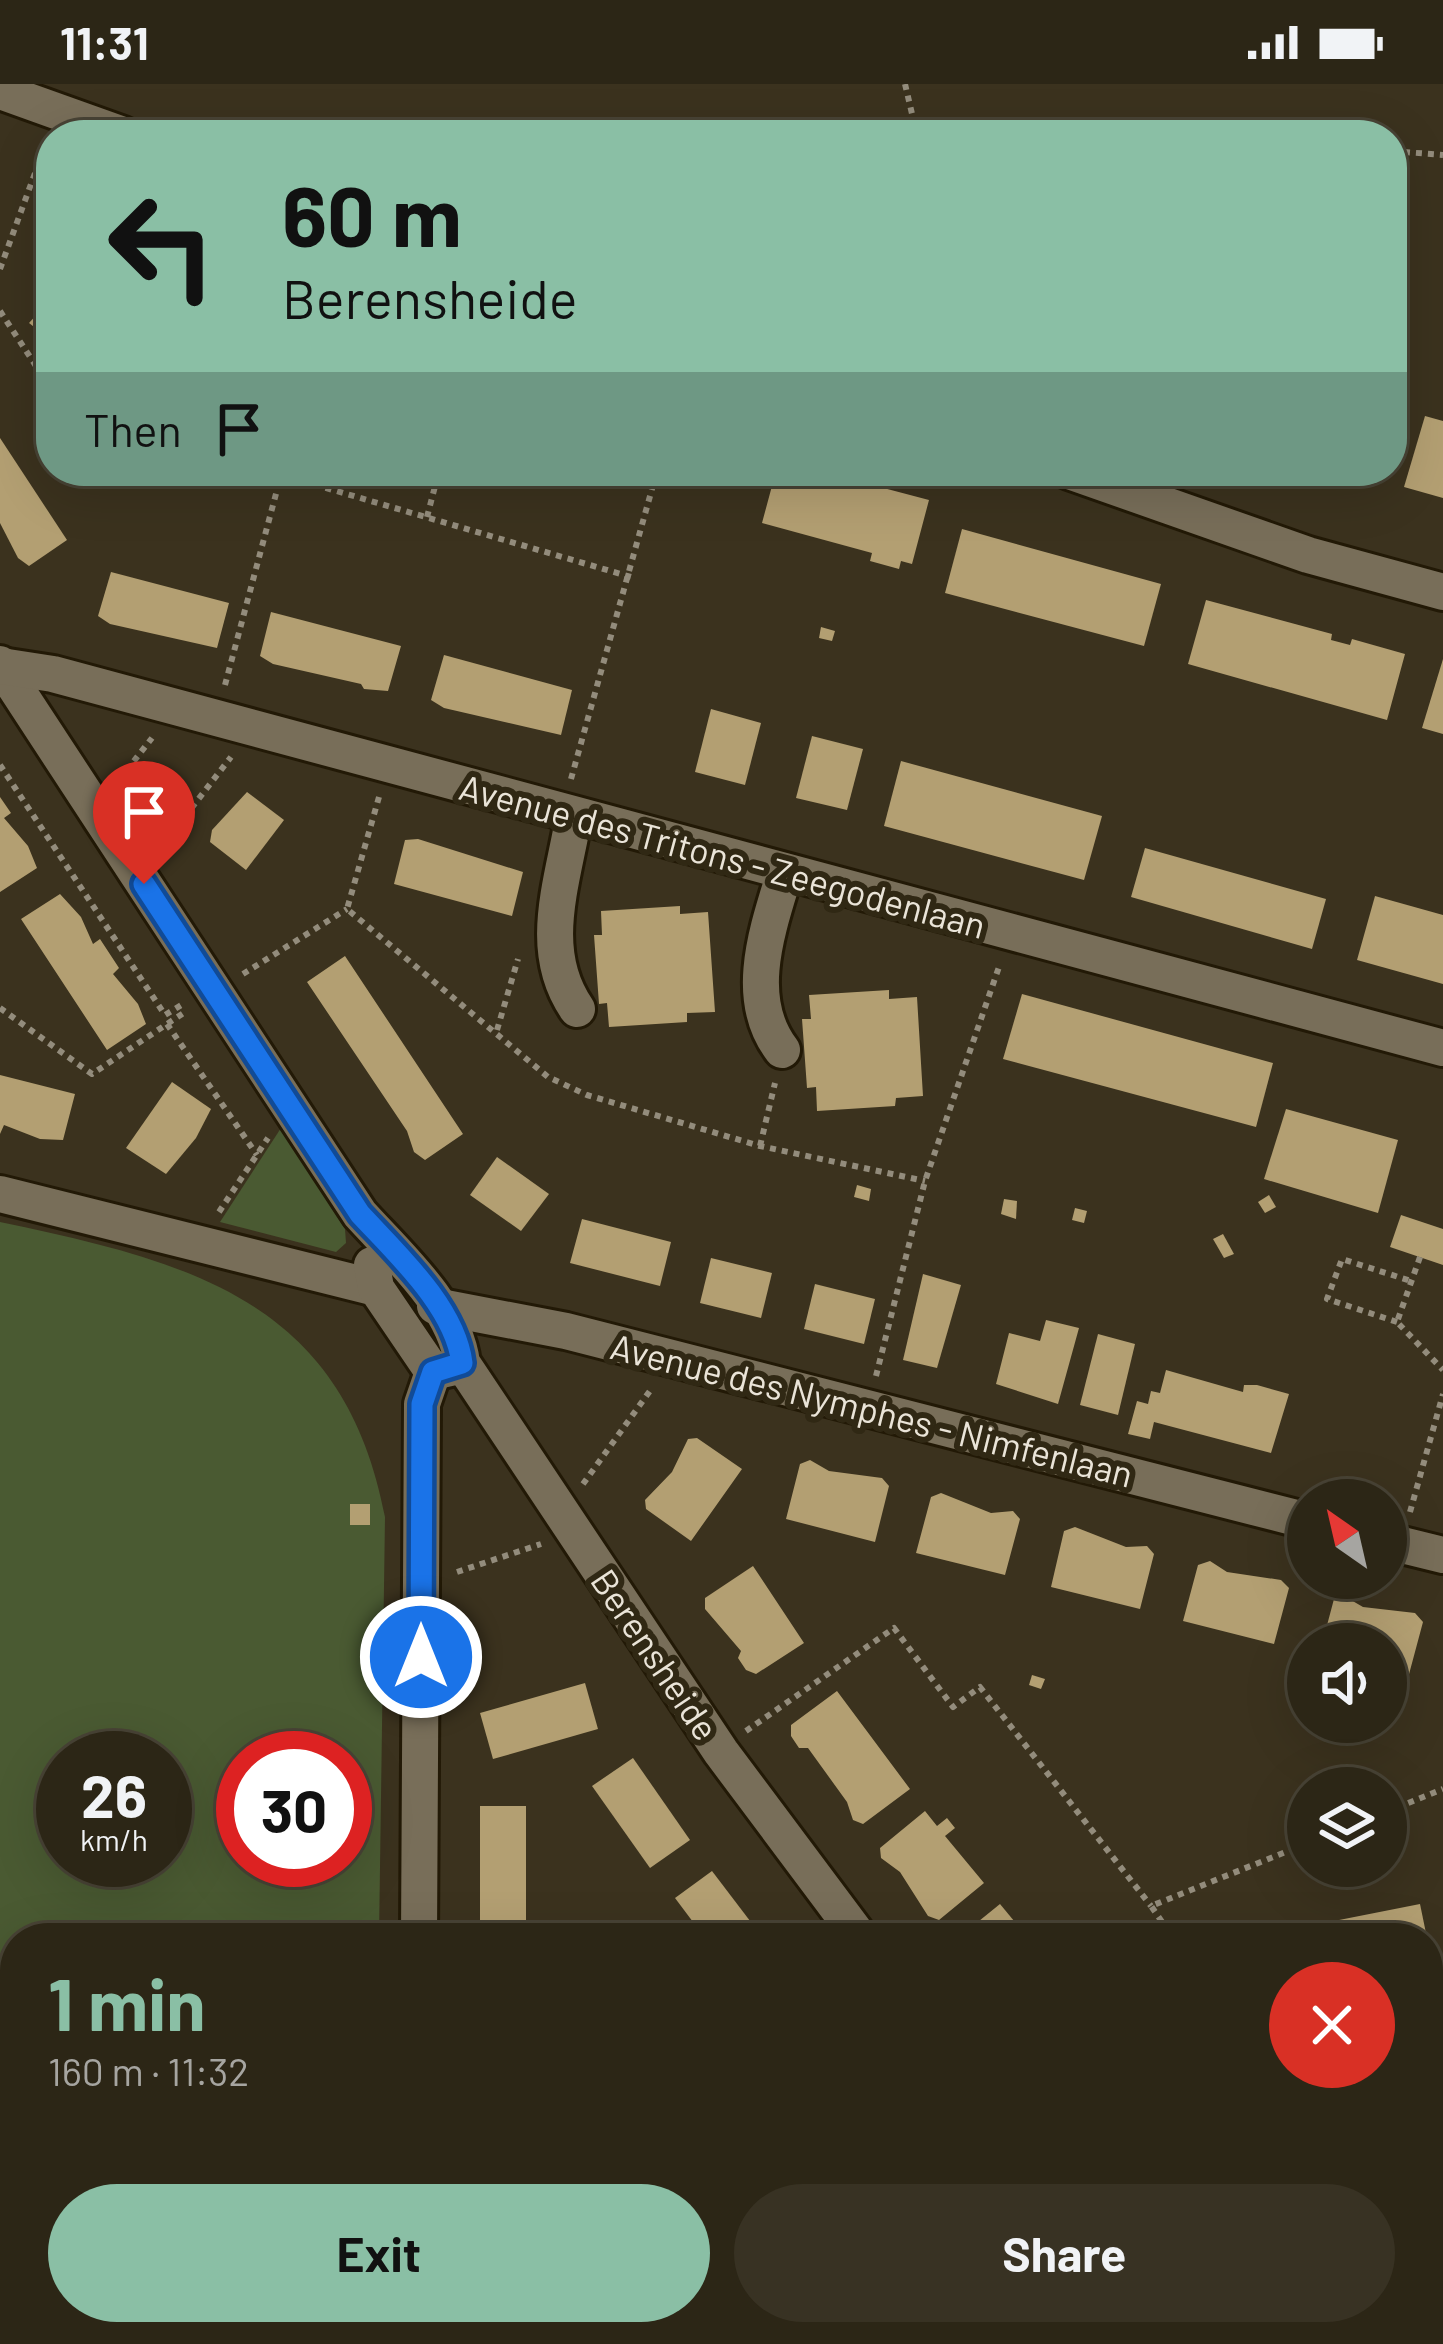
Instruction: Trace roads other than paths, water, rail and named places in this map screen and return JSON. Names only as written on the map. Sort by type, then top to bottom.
[{"type":"street","points":[[0,91],[80,120]]},
{"type":"street","points":[[1111,486],[1308,556],[1443,592]]},
{"type":"street","name":"Avenue des Tritons - Zeegodenlaan","points":[[1,665],[571,801],[785,872],[1443,1048]]},
{"type":"street","name":"Berensheide","points":[[1,665],[370,1225],[397,1250],[459,1341],[447,1368]]},
{"type":"street","points":[[571,801],[551,951],[559,982],[577,1009]]},
{"type":"street","points":[[782,1050],[767,1031],[759,952],[785,872]]},
{"type":"street","points":[[0,1194],[376,1288]]},
{"type":"street","name":"Berensheide","points":[[370,1225],[376,1288],[447,1368],[845,1923]]},
{"type":"street","name":"Avenue des Nymphes - Nimfenlaan","points":[[435,1306],[566,1331],[1287,1516]]},
{"type":"street","points":[[418,1923],[422,1404],[447,1368]]},
{"type":"street","points":[[1407,1536],[1443,1556]]}]
